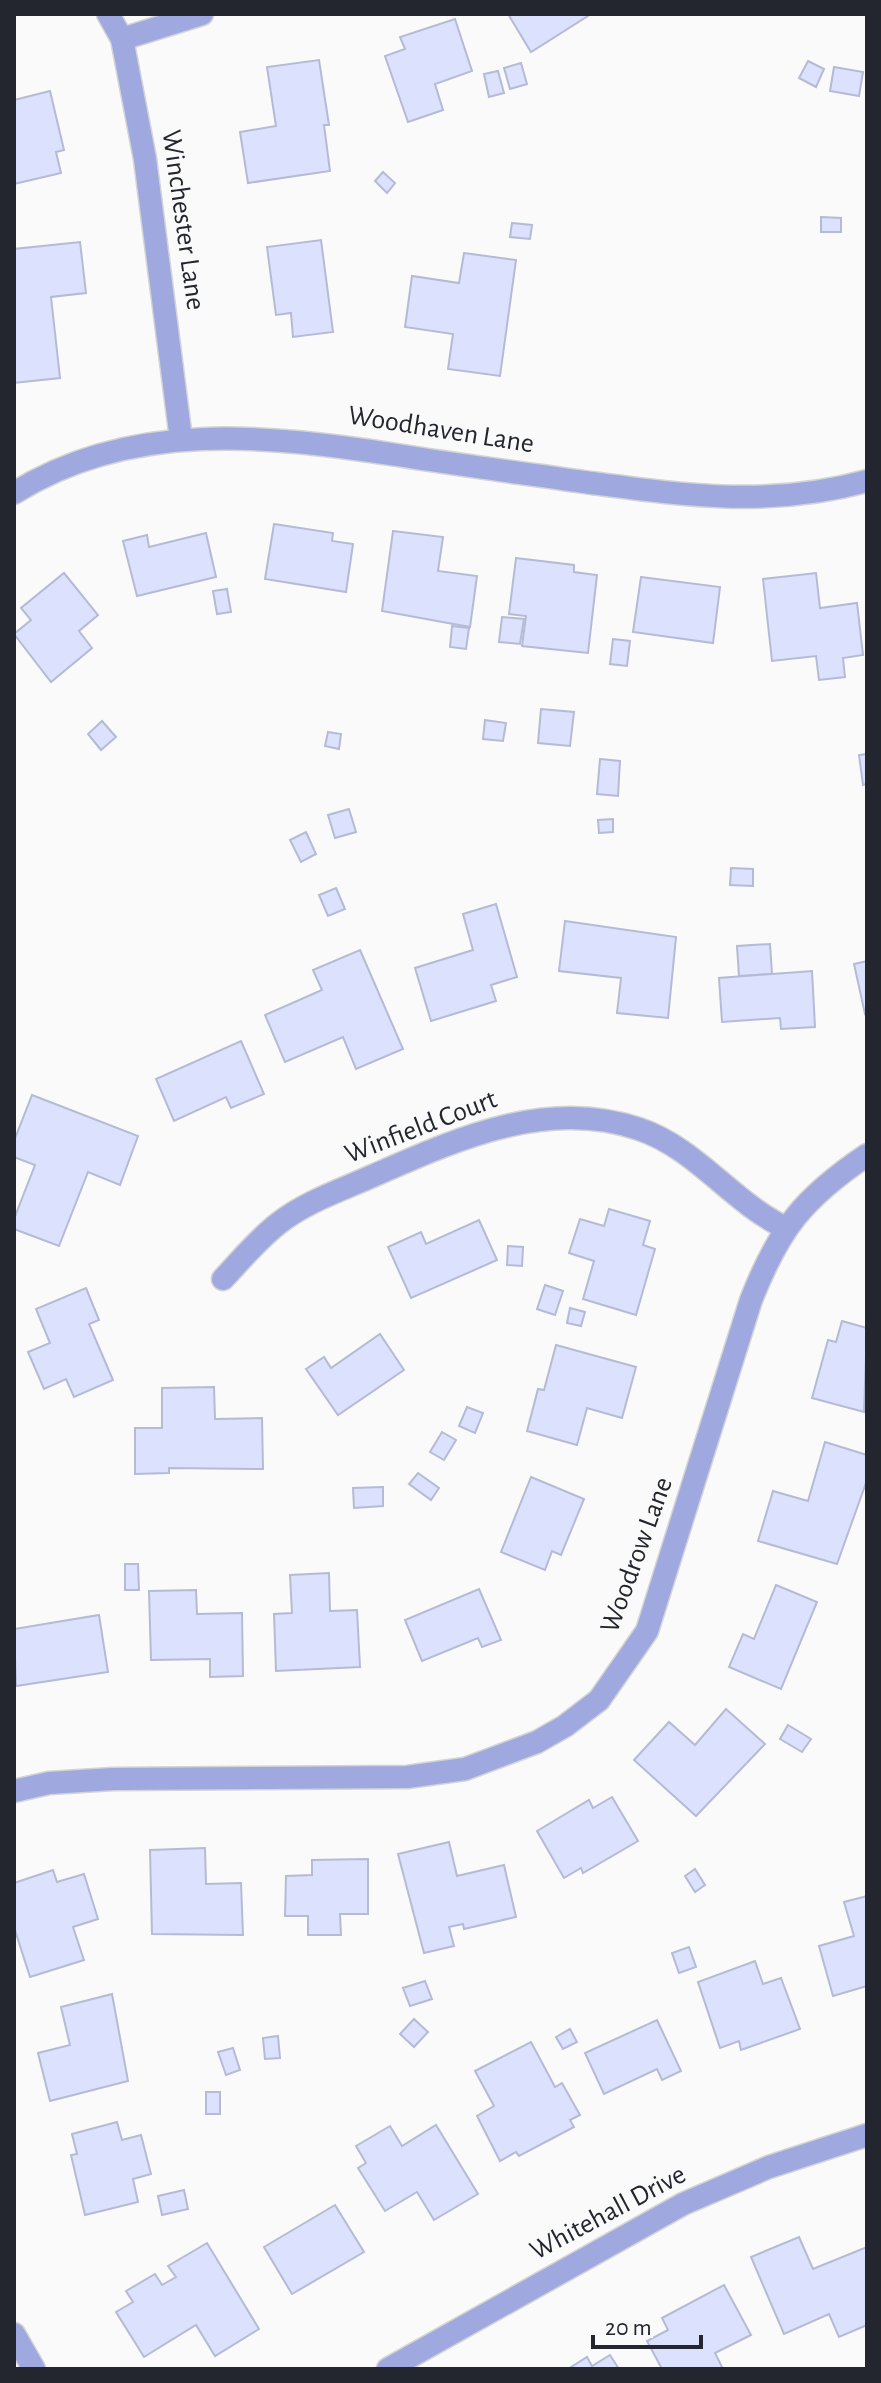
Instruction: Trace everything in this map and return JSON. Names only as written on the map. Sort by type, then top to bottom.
[{"type":"street","name":"Winchester Lane","points":[[108,14],[122,39],[145,159],[181,439]]},
{"type":"street","points":[[122,39],[202,14]]},
{"type":"street","name":"Woodhaven Lane","points":[[14,493],[69,463],[98,453],[181,439],[318,442],[517,473],[732,499],[774,498],[867,481]]},
{"type":"street","name":"Winfield Court","points":[[223,1279],[278,1223],[304,1207],[434,1149],[509,1123],[539,1119],[638,1128],[686,1154],[767,1219],[784,1227]]},
{"type":"street","name":"Woodrow Lane","points":[[14,1791],[49,1783],[113,1779],[407,1777],[465,1769],[537,1742],[565,1726],[599,1700],[647,1631],[751,1300],[784,1227],[814,1195],[867,1155]]},
{"type":"street","name":"Whitehall Drive","points":[[388,2369],[683,2204],[769,2167],[867,2135]]},
{"type":"street","points":[[14,2334],[34,2369]]},
{"type":"building","points":[[508,14],[591,14],[531,52]]},
{"type":"building","points":[[455,19],[472,71],[435,84],[443,110],[408,122],[385,56],[405,49],[400,37]]},
{"type":"building","points":[[319,60],[329,125],[324,125],[330,171],[248,183],[240,132],[276,126],[267,67]]},
{"type":"building","points":[[808,61],[824,69],[816,87],[799,78]]},
{"type":"building","points":[[521,63],[527,84],[510,89],[504,68]]},
{"type":"building","points":[[834,67],[863,72],[859,96],[830,91]]},
{"type":"building","points":[[498,71],[504,93],[489,97],[484,74]]},
{"type":"building","points":[[50,91],[64,150],[56,152],[61,173],[14,184],[14,100]]},
{"type":"building","points":[[383,172],[395,183],[387,193],[375,181]]},
{"type":"building","points":[[821,217],[841,218],[841,232],[821,232]]},
{"type":"building","points":[[512,223],[532,225],[530,239],[510,237]]},
{"type":"building","points":[[321,240],[333,332],[293,337],[291,313],[276,315],[267,247]]},
{"type":"building","points":[[80,242],[86,293],[51,297],[60,378],[14,383],[14,249]]},
{"type":"building","points":[[464,253],[516,260],[500,376],[448,369],[453,334],[405,327],[412,276],[459,283]]},
{"type":"building","points":[[274,524],[333,533],[332,541],[353,544],[346,592],[265,579]]},
{"type":"building","points":[[393,531],[443,537],[438,571],[477,576],[470,627],[382,611]]},
{"type":"building","points":[[206,533],[216,577],[137,596],[123,541],[147,535],[149,547]]},
{"type":"building","points":[[516,558],[574,565],[574,572],[597,575],[588,653],[522,646],[526,616],[509,614]]},
{"type":"building","points":[[64,573],[98,615],[79,631],[92,648],[51,682],[14,634],[31,620],[21,608]]},
{"type":"building","points":[[816,573],[820,608],[857,603],[863,655],[843,658],[845,677],[819,680],[816,656],[772,661],[763,579]]},
{"type":"building","points":[[641,577],[720,587],[713,643],[633,632]]},
{"type":"building","points":[[227,589],[231,612],[217,614],[213,591]]},
{"type":"building","points":[[502,617],[524,619],[520,644],[499,642]]},
{"type":"building","points":[[452,626],[469,628],[466,649],[450,647]]},
{"type":"building","points":[[613,639],[630,641],[627,666],[610,664]]},
{"type":"building","points":[[541,709],[574,712],[570,746],[538,743]]},
{"type":"building","points":[[485,720],[506,723],[503,741],[483,739]]},
{"type":"building","points":[[102,721],[116,737],[101,750],[88,734]]},
{"type":"building","points":[[328,732],[341,734],[339,749],[325,746]]},
{"type":"building","points":[[867,754],[867,784],[863,785],[859,755]]},
{"type":"building","points":[[600,759],[620,761],[618,796],[597,794]]},
{"type":"building","points":[[349,809],[356,832],[335,838],[328,815]]},
{"type":"building","points":[[613,819],[613,832],[599,833],[598,820]]},
{"type":"building","points":[[306,832],[316,854],[301,862],[290,840]]},
{"type":"building","points":[[731,868],[753,869],[753,886],[730,885]]},
{"type":"building","points":[[336,888],[345,909],[328,916],[319,895]]},
{"type":"building","points":[[496,904],[517,977],[491,985],[496,1001],[431,1021],[415,968],[473,950],[463,914]]},
{"type":"building","points":[[565,921],[676,937],[668,1018],[617,1013],[621,978],[559,971]]},
{"type":"building","points":[[770,944],[772,974],[739,976],[737,946]]},
{"type":"building","points":[[360,950],[403,1049],[356,1069],[343,1037],[285,1062],[265,1015],[322,990],[313,970]]},
{"type":"building","points":[[867,961],[867,1013],[865,1014],[854,964]]},
{"type":"building","points":[[812,971],[815,1027],[781,1029],[780,1018],[722,1022],[719,978]]},
{"type":"building","points":[[241,1041],[264,1094],[231,1108],[226,1097],[174,1121],[156,1079]]},
{"type":"building","points":[[32,1095],[138,1136],[120,1185],[88,1172],[59,1246],[14,1229],[14,1219],[35,1165],[14,1157],[14,1141]]},
{"type":"building","points":[[609,1209],[650,1221],[643,1245],[655,1249],[636,1315],[583,1299],[594,1261],[569,1253],[580,1219],[604,1226]]},
{"type":"building","points":[[479,1220],[497,1260],[411,1298],[388,1247],[421,1232],[426,1244]]},
{"type":"building","points":[[508,1246],[523,1247],[522,1266],[507,1265]]},
{"type":"building","points":[[545,1285],[563,1291],[555,1315],[537,1309]]},
{"type":"building","points":[[86,1288],[99,1320],[89,1324],[113,1380],[74,1397],[66,1379],[44,1389],[28,1352],[50,1343],[36,1309]]},
{"type":"building","points":[[570,1308],[585,1312],[581,1326],[567,1323]]},
{"type":"building","points":[[842,1321],[867,1328],[864,1412],[812,1398],[828,1340],[836,1342]]},
{"type":"building","points":[[380,1334],[404,1370],[338,1415],[306,1369],[324,1357],[331,1368]]},
{"type":"building","points":[[556,1345],[636,1367],[622,1418],[587,1408],[577,1445],[527,1431],[538,1389],[544,1390]]},
{"type":"building","points":[[214,1387],[215,1419],[262,1418],[263,1469],[169,1468],[169,1473],[135,1474],[135,1428],[162,1428],[162,1388]]},
{"type":"building","points":[[467,1407],[483,1413],[475,1433],[459,1426]]},
{"type":"building","points":[[442,1432],[456,1440],[444,1460],[430,1452]]},
{"type":"building","points":[[825,1442],[867,1455],[867,1480],[837,1564],[758,1541],[773,1491],[808,1501]]},
{"type":"building","points":[[418,1473],[439,1488],[431,1500],[409,1484]]},
{"type":"building","points":[[531,1477],[584,1499],[561,1555],[552,1551],[545,1570],[501,1552]]},
{"type":"building","points":[[383,1487],[383,1506],[354,1508],[353,1488]]},
{"type":"building","points":[[125,1564],[138,1564],[139,1590],[125,1590]]},
{"type":"building","points":[[329,1573],[330,1611],[357,1610],[360,1667],[276,1671],[274,1614],[292,1613],[290,1575]]},
{"type":"building","points":[[776,1585],[817,1602],[781,1689],[729,1667],[743,1634],[754,1639]]},
{"type":"building","points":[[479,1589],[501,1640],[482,1647],[478,1638],[422,1661],[405,1620]]},
{"type":"building","points":[[196,1590],[197,1614],[242,1613],[243,1676],[210,1677],[210,1659],[151,1660],[149,1591]]},
{"type":"building","points":[[99,1615],[108,1672],[16,1686],[14,1629]]},
{"type":"building","points":[[726,1709],[765,1744],[696,1816],[634,1760],[669,1722],[695,1745]]},
{"type":"building","points":[[788,1725],[811,1739],[802,1752],[780,1739]]},
{"type":"building","points":[[612,1797],[638,1841],[583,1873],[581,1868],[564,1878],[537,1831],[589,1800],[593,1808]]},
{"type":"building","points":[[449,1842],[457,1876],[504,1865],[516,1917],[464,1929],[463,1924],[449,1927],[454,1946],[424,1953],[398,1854]]},
{"type":"building","points":[[205,1848],[206,1884],[241,1883],[243,1935],[152,1934],[150,1850]]},
{"type":"building","points":[[368,1859],[368,1914],[340,1914],[341,1935],[308,1935],[308,1916],[285,1916],[286,1876],[312,1875],[312,1860]]},
{"type":"building","points":[[695,1869],[705,1885],[695,1892],[685,1876]]},
{"type":"building","points":[[53,1870],[57,1882],[84,1874],[98,1919],[73,1927],[84,1960],[30,1977],[14,1927],[14,1883]]},
{"type":"building","points":[[867,1896],[867,1986],[833,1996],[819,1946],[854,1936],[844,1902]]},
{"type":"building","points":[[689,1947],[696,1967],[679,1973],[672,1953]]},
{"type":"building","points":[[755,1961],[763,1984],[781,1978],[800,2029],[741,2050],[739,2041],[720,2048],[698,1982]]},
{"type":"building","points":[[425,1981],[432,1999],[410,2006],[403,1988]]},
{"type":"building","points":[[112,1994],[128,2081],[50,2101],[38,2053],[70,2045],[61,2007]]},
{"type":"building","points":[[414,2019],[428,2032],[414,2047],[400,2034]]},
{"type":"building","points":[[657,2020],[681,2071],[662,2080],[657,2069],[604,2094],[585,2053]]},
{"type":"building","points":[[570,2029],[577,2042],[563,2049],[556,2037]]},
{"type":"building","points":[[278,2036],[280,2058],[265,2059],[263,2038]]},
{"type":"building","points":[[531,2042],[555,2087],[562,2083],[580,2115],[570,2120],[574,2127],[519,2156],[516,2152],[500,2161],[477,2116],[494,2106],[475,2071]]},
{"type":"building","points":[[233,2048],[240,2070],[226,2075],[218,2052]]},
{"type":"building","points":[[206,2092],[220,2092],[220,2114],[206,2114]]},
{"type":"building","points":[[117,2122],[122,2140],[141,2135],[151,2174],[133,2179],[138,2202],[85,2215],[71,2155],[77,2154],[72,2134]]},
{"type":"building","points":[[436,2125],[478,2194],[434,2220],[417,2192],[385,2211],[358,2168],[366,2163],[356,2146],[390,2126],[402,2146]]},
{"type":"building","points":[[184,2190],[188,2209],[162,2215],[158,2196]]},
{"type":"building","points":[[335,2205],[364,2252],[292,2294],[264,2247]]},
{"type":"building","points":[[799,2237],[813,2269],[867,2247],[867,2325],[839,2337],[829,2314],[784,2334],[751,2257]]},
{"type":"building","points":[[207,2243],[259,2329],[215,2356],[196,2325],[144,2357],[116,2312],[133,2302],[126,2291],[155,2274],[162,2285],[176,2277],[168,2266]]},
{"type":"building","points":[[724,2285],[751,2335],[715,2353],[723,2369],[662,2369],[647,2341],[668,2330],[662,2318]]},
{"type":"building","points":[[610,2355],[619,2369],[568,2369],[587,2357],[592,2366]]}]
